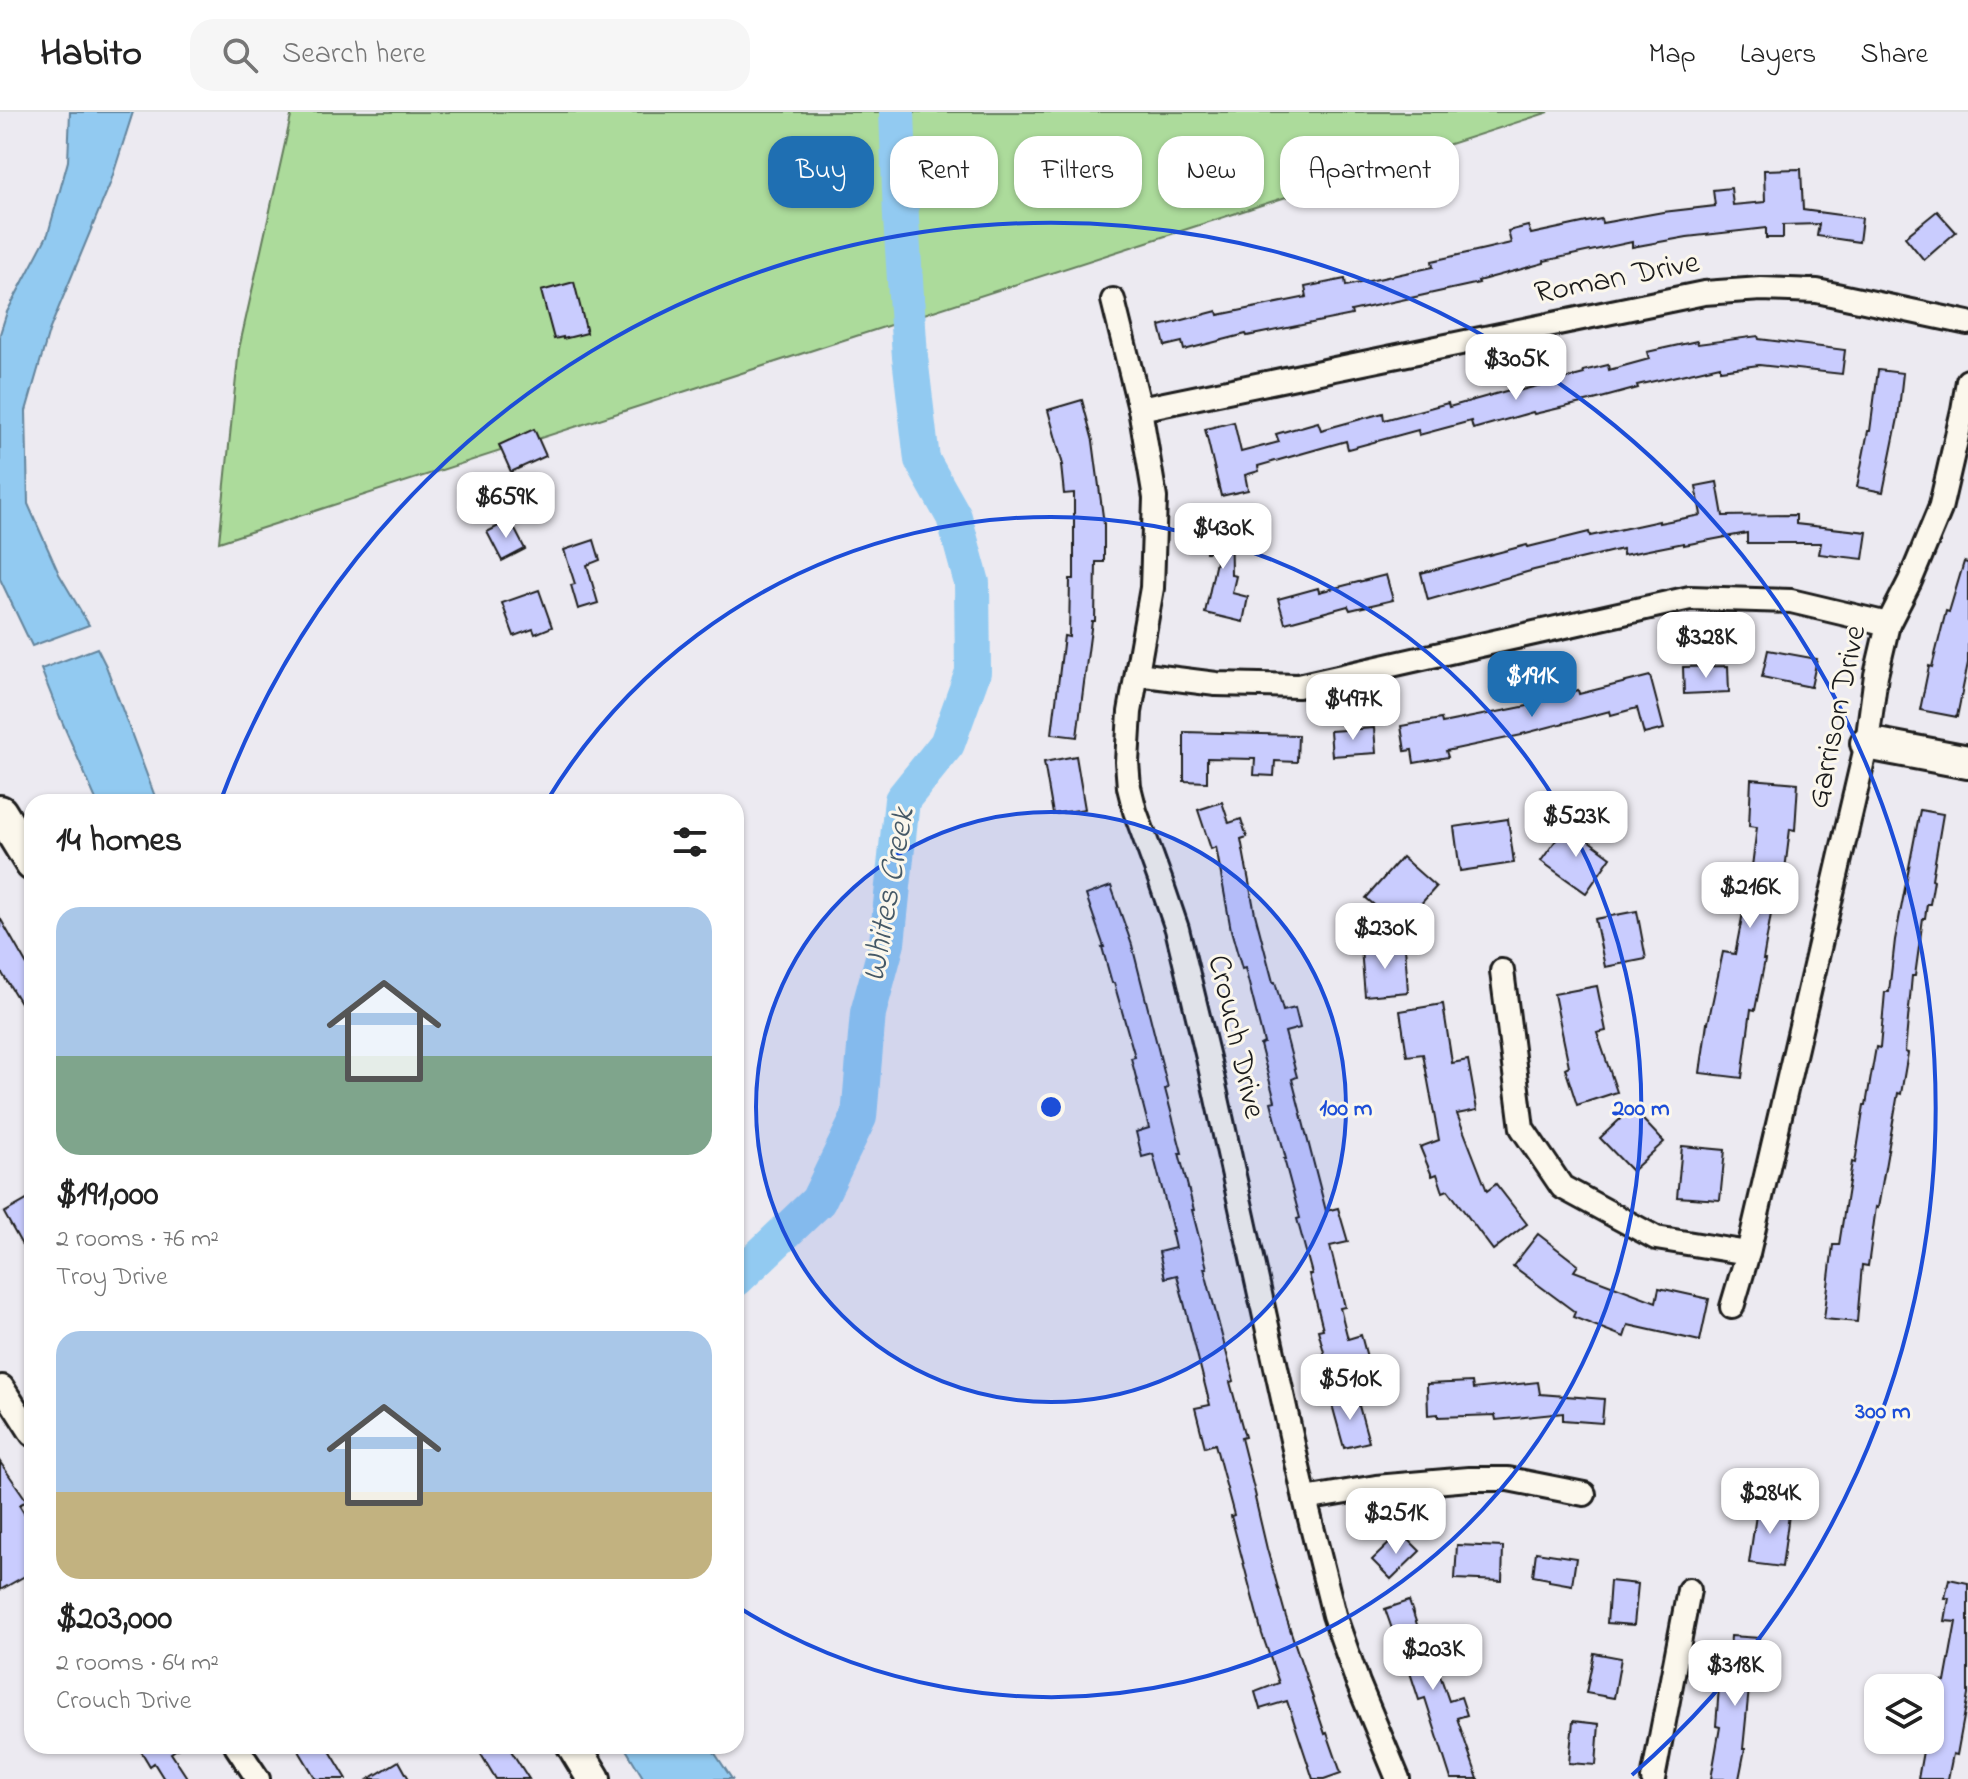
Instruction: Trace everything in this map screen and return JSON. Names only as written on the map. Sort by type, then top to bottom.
[{"type":"street","name":"Roman Drive","points":[[1140,409],[1704,293],[1761,289],[1817,291],[1968,323]]},
{"type":"street","name":"Crouch Drive","points":[[1113,300],[1140,409],[1155,498],[1152,588],[1130,712],[1129,787],[1177,929],[1334,1615],[1398,1779]]},
{"type":"street","name":"Garrison Drive","points":[[1732,1307],[1748,1253],[1867,743],[1876,675],[1888,624],[1940,509],[1968,381]]},
{"type":"street","points":[[1137,674],[1216,684],[1298,686],[1690,598],[1791,601],[1888,624]]},
{"type":"street","points":[[1867,743],[1968,762]]},
{"type":"street","points":[[0,812],[24,851]]},
{"type":"street","points":[[1502,971],[1522,1128],[1562,1187],[1656,1238],[1748,1253]]},
{"type":"street","points":[[2,1387],[24,1421]]},
{"type":"street","points":[[1305,1499],[1376,1487],[1469,1479],[1508,1479],[1584,1494]]},
{"type":"street","points":[[1653,1779],[1689,1590]]},
{"type":"street","points":[[241,1754],[258,1779]]},
{"type":"street","points":[[579,1754],[594,1779]]},
{"type":"green space","points":[[292,112],[1549,112],[1459,141],[1459,136],[1280,136],[1280,199],[1264,204],[1264,136],[1158,136],[1158,208],[1252,208],[219,542],[239,349]]},
{"type":"water","points":[[70,112],[133,112],[110,184],[49,331],[26,411],[28,504],[59,574],[89,625],[32,646],[0,579],[0,334],[7,312],[48,234],[68,161]]},
{"type":"water","points":[[97,648],[154,794],[94,794],[41,669]]},
{"type":"water","points":[[629,1754],[715,1754],[732,1779],[644,1779]]},
{"type":"building","points":[[1801,169],[1803,210],[1862,218],[1859,242],[1817,236],[1819,224],[1783,225],[1783,238],[1766,238],[1766,228],[1632,247],[1632,242],[1544,261],[1479,283],[1351,311],[1352,315],[1246,334],[1184,350],[1182,342],[1165,346],[1160,326],[1217,311],[1218,315],[1307,297],[1305,287],[1345,279],[1346,286],[1433,267],[1432,261],[1511,243],[1508,231],[1528,226],[1531,234],[1601,219],[1602,223],[1715,206],[1713,190],[1731,188],[1733,205],[1765,202],[1764,170]]},
{"type":"building","points":[[1937,211],[1956,232],[1924,260],[1905,237]]},
{"type":"building","points":[[574,282],[587,333],[554,339],[541,291]]},
{"type":"building","points":[[1758,336],[1759,339],[1845,350],[1842,374],[1759,365],[1720,370],[1720,366],[1473,429],[1471,421],[1419,435],[1418,430],[1348,449],[1346,441],[1258,466],[1259,471],[1245,475],[1248,490],[1221,496],[1205,429],[1234,422],[1241,452],[1279,442],[1276,434],[1318,422],[1321,430],[1383,413],[1384,420],[1448,403],[1449,407],[1513,389],[1514,392],[1608,365],[1609,370],[1649,359],[1647,352],[1697,341],[1698,344]]},
{"type":"building","points":[[1878,370],[1903,373],[1898,418],[1883,492],[1857,487],[1870,431]]},
{"type":"building","points":[[1082,400],[1093,441],[1104,524],[1104,562],[1096,562],[1095,621],[1092,621],[1077,737],[1052,734],[1064,636],[1069,637],[1070,579],[1074,579],[1074,493],[1064,494],[1063,465],[1048,410]]},
{"type":"building","points":[[534,429],[546,456],[511,472],[499,445]]},
{"type":"building","points":[[1717,482],[1723,516],[1796,515],[1796,524],[1867,532],[1863,559],[1819,554],[1821,543],[1747,543],[1747,533],[1623,555],[1622,549],[1428,600],[1421,573],[1589,532],[1590,536],[1701,515],[1696,486]]},
{"type":"building","points":[[1230,513],[1231,575],[1236,576],[1232,593],[1248,597],[1243,622],[1205,613],[1218,552],[1206,552],[1206,514]]},
{"type":"building","points":[[510,520],[525,549],[502,561],[487,532]]},
{"type":"building","points":[[594,540],[600,560],[587,565],[598,603],[578,609],[571,585],[575,584],[564,550]]},
{"type":"building","points":[[1964,562],[1968,563],[1968,663],[1957,717],[1920,710],[1929,666],[1932,667],[1946,611],[1949,612]]},
{"type":"building","points":[[1386,575],[1393,600],[1350,610],[1348,606],[1285,623],[1278,599]]},
{"type":"building","points":[[539,590],[552,627],[535,634],[533,629],[514,636],[502,603]]},
{"type":"building","points":[[1768,650],[1817,659],[1811,687],[1762,677]]},
{"type":"building","points":[[1728,666],[1729,692],[1684,694],[1683,667]]},
{"type":"building","points":[[1650,676],[1664,729],[1644,734],[1637,708],[1611,715],[1610,711],[1522,735],[1446,751],[1448,757],[1414,763],[1412,750],[1405,751],[1401,726],[1441,719],[1442,723],[1538,704],[1537,700],[1578,690],[1579,694]]},
{"type":"building","points":[[1374,728],[1376,753],[1332,756],[1330,731]]},
{"type":"building","points":[[1184,732],[1298,735],[1297,762],[1275,761],[1274,776],[1254,775],[1255,759],[1207,758],[1207,782],[1184,781]]},
{"type":"building","points":[[1076,756],[1085,809],[1053,814],[1044,762]]},
{"type":"building","points":[[1751,779],[1798,783],[1795,830],[1790,829],[1783,886],[1776,885],[1755,1010],[1751,1009],[1742,1078],[1700,1073],[1707,1023],[1723,952],[1735,954],[1748,898],[1757,827],[1749,826]]},
{"type":"building","points":[[1222,802],[1229,823],[1241,819],[1247,837],[1241,839],[1255,914],[1273,982],[1283,1011],[1295,1008],[1300,1028],[1285,1032],[1297,1077],[1292,1079],[1326,1211],[1338,1208],[1348,1242],[1330,1246],[1345,1307],[1340,1308],[1348,1339],[1361,1335],[1371,1372],[1352,1377],[1348,1362],[1328,1367],[1318,1330],[1323,1329],[1309,1274],[1312,1274],[1297,1219],[1300,1218],[1271,1102],[1275,1101],[1260,1045],[1264,1043],[1245,968],[1242,969],[1231,930],[1216,847],[1211,849],[1198,810]]},
{"type":"building","points":[[1920,810],[1943,814],[1930,904],[1927,904],[1923,918],[1915,976],[1912,976],[1905,1052],[1908,1053],[1901,1094],[1898,1093],[1876,1207],[1868,1266],[1862,1265],[1857,1322],[1824,1319],[1833,1245],[1839,1245],[1852,1162],[1855,1163],[1876,1047],[1880,1048],[1885,992],[1889,992],[1895,940]]},
{"type":"building","points":[[1508,819],[1514,863],[1460,871],[1454,827]]},
{"type":"building","points":[[1567,825],[1611,857],[1586,893],[1541,861]]},
{"type":"building","points":[[1402,857],[1436,887],[1400,927],[1366,898]]},
{"type":"building","points":[[1111,886],[1132,945],[1168,1088],[1165,1089],[1207,1268],[1204,1268],[1234,1381],[1230,1382],[1245,1437],[1241,1438],[1267,1549],[1286,1617],[1341,1773],[1324,1779],[1313,1779],[1287,1701],[1260,1709],[1255,1692],[1279,1683],[1262,1634],[1215,1444],[1205,1447],[1195,1408],[1210,1405],[1177,1275],[1165,1278],[1159,1252],[1175,1248],[1173,1231],[1153,1154],[1142,1157],[1136,1132],[1149,1128],[1131,1058],[1135,1057],[1086,895]]},
{"type":"building","points":[[1637,911],[1646,959],[1605,967],[1595,919]]},
{"type":"building","points":[[0,918],[24,960],[24,1009],[0,970]]},
{"type":"building","points":[[1405,946],[1408,992],[1365,996],[1361,949]]},
{"type":"building","points":[[1597,986],[1606,1031],[1597,1033],[1617,1092],[1577,1105],[1565,1068],[1569,1066],[1554,994]]},
{"type":"building","points":[[1443,1004],[1452,1063],[1468,1060],[1477,1110],[1457,1114],[1487,1191],[1496,1184],[1527,1224],[1493,1250],[1448,1190],[1443,1192],[1437,1174],[1432,1176],[1420,1147],[1439,1140],[1423,1054],[1407,1056],[1400,1011]]},
{"type":"building","points":[[1632,1108],[1664,1142],[1632,1171],[1600,1138]]},
{"type":"building","points":[[1682,1146],[1725,1150],[1720,1200],[1677,1197]]},
{"type":"building","points":[[24,1202],[24,1249],[4,1213]]},
{"type":"building","points":[[1538,1234],[1578,1265],[1574,1271],[1656,1302],[1659,1288],[1709,1299],[1700,1341],[1628,1325],[1624,1337],[1573,1317],[1575,1312],[1513,1266]]},
{"type":"building","points":[[1472,1382],[1473,1389],[1538,1382],[1540,1394],[1604,1399],[1602,1423],[1563,1420],[1563,1413],[1496,1420],[1495,1415],[1428,1415],[1427,1384]]},
{"type":"building","points":[[1356,1395],[1369,1442],[1344,1448],[1331,1401]]},
{"type":"building","points":[[0,1462],[24,1497],[24,1502],[19,1505],[24,1513],[24,1576],[0,1590]]},
{"type":"building","points":[[1762,1503],[1790,1507],[1782,1567],[1749,1563],[1756,1515],[1761,1516]]},
{"type":"building","points":[[1401,1532],[1420,1551],[1391,1579],[1372,1560]]},
{"type":"building","points":[[1457,1545],[1503,1547],[1502,1581],[1455,1579]]},
{"type":"building","points":[[1536,1552],[1576,1558],[1572,1585],[1533,1576]]},
{"type":"building","points":[[1949,1579],[1968,1583],[1968,1695],[1957,1755],[1953,1754],[1948,1779],[1918,1779],[1922,1754],[1944,1754],[1944,1682],[1956,1622],[1945,1621],[1949,1598],[1945,1598]]},
{"type":"building","points":[[1610,1581],[1638,1584],[1634,1625],[1607,1623]]},
{"type":"building","points":[[1409,1601],[1427,1654],[1432,1652],[1449,1701],[1461,1697],[1467,1715],[1457,1718],[1478,1779],[1451,1779],[1425,1698],[1419,1700],[1402,1648],[1399,1649],[1385,1609]]},
{"type":"building","points":[[1731,1636],[1759,1638],[1756,1678],[1750,1678],[1745,1749],[1739,1779],[1711,1779],[1720,1727],[1716,1726],[1719,1687],[1727,1688]]},
{"type":"building","points":[[1594,1653],[1621,1658],[1614,1698],[1586,1693]]},
{"type":"building","points":[[1573,1721],[1599,1724],[1596,1765],[1569,1763]]},
{"type":"building","points":[[143,1754],[172,1754],[188,1779],[164,1779],[154,1763],[150,1766]]},
{"type":"building","points":[[301,1754],[332,1754],[347,1779],[316,1779]]},
{"type":"building","points":[[481,1754],[513,1754],[529,1779],[496,1779]]},
{"type":"building","points":[[399,1761],[409,1779],[369,1779]]},
{"type":"waterway","name":"Whites Creek","points":[[744,1271],[818,1201],[859,1117],[868,1013],[887,943],[902,800],[947,744],[973,672],[972,583],[954,517],[922,460],[910,357],[897,112]]}]
